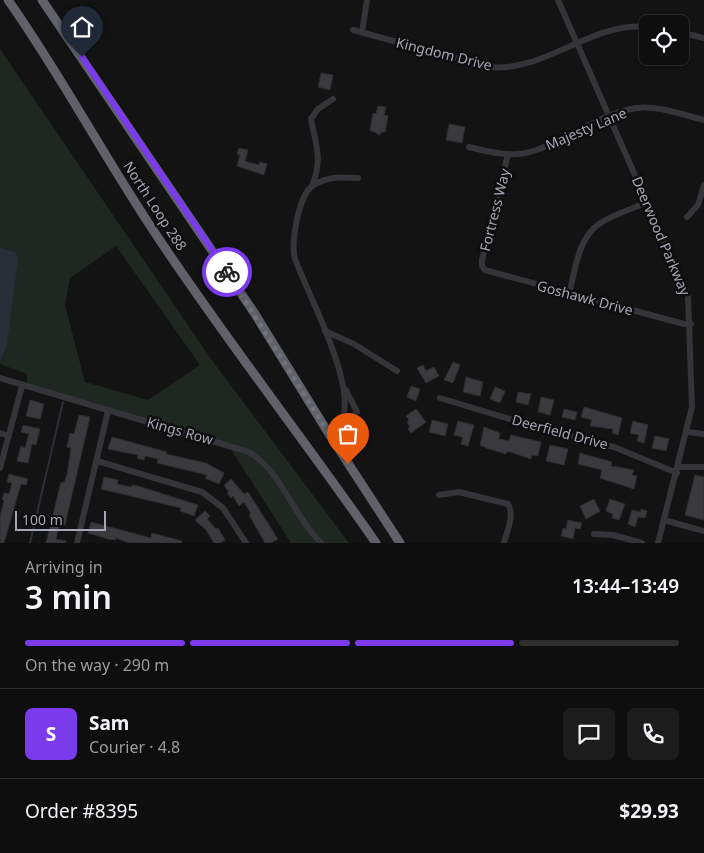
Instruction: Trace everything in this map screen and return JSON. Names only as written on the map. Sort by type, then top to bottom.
[{"type":"highway","name":"North Loop 288","points":[[8,0],[55,71],[154,232],[376,543]]},
{"type":"highway","name":"North Loop 288","points":[[42,0],[256,314],[329,434],[400,543]]},
{"type":"street","points":[[362,32],[367,0]]},
{"type":"street","name":"Deerwood Parkway","points":[[558,0],[688,296],[691,324],[693,398],[678,470],[658,543]]},
{"type":"street","name":"Kingdom Drive","points":[[353,30],[488,67],[506,69],[524,65],[612,29],[639,26]]},
{"type":"street","points":[[689,34],[704,38]]},
{"type":"street","points":[[329,434],[356,412],[345,389],[312,294],[294,257],[294,229],[301,206],[319,169],[319,159],[311,119],[318,108],[333,99]]},
{"type":"street","name":"Majesty Lane","points":[[468,147],[508,154],[533,152],[610,116],[635,108],[649,107],[704,120]]},
{"type":"street","name":"Fortress Way","points":[[482,266],[508,154]]},
{"type":"street","points":[[312,186],[333,176],[358,178]]},
{"type":"street","points":[[687,217],[698,205],[704,185]]},
{"type":"street","points":[[569,294],[580,250],[590,233],[598,224],[648,202]]},
{"type":"street","name":"Goshawk Drive","points":[[482,266],[491,273],[684,324],[691,324]]},
{"type":"street","points":[[325,331],[354,344],[397,371]]},
{"type":"street","name":"Kings Row","points":[[0,378],[22,386],[236,447],[254,456],[273,476],[304,524],[321,543]]},
{"type":"street","points":[[0,468],[22,386]]},
{"type":"street","points":[[340,426],[345,412],[345,389]]},
{"type":"street","name":"Deerfield Drive","points":[[440,398],[516,421],[614,446],[678,470]]},
{"type":"street","points":[[77,543],[108,411]]},
{"type":"street","points":[[687,432],[704,434]]},
{"type":"street","points":[[0,433],[9,436]]},
{"type":"street","points":[[97,461],[202,492],[222,508],[246,543]]},
{"type":"street","points":[[678,470],[704,467]]},
{"type":"street","points":[[439,495],[459,492],[508,504],[511,509],[511,516],[504,543]]},
{"type":"street","points":[[664,520],[704,531]]},
{"type":"street","points":[[594,534],[613,535],[642,543]]},
{"type":"shaded area","points":[[0,49],[211,359],[349,543],[291,543],[228,445],[27,387],[27,374],[0,364]],"holes":[[[116,246],[200,365],[148,400],[85,382],[65,305],[70,278]]]},
{"type":"shaded area","points":[[0,248],[15,252],[18,258],[7,344],[0,363]]},
{"type":"building","points":[[321,73],[333,75],[330,90],[318,87]]},
{"type":"building","points":[[378,106],[386,107],[384,115],[388,116],[385,132],[381,132],[380,135],[370,130],[373,113],[376,114]]},
{"type":"building","points":[[449,124],[465,127],[462,143],[446,140]]},
{"type":"building","points":[[239,148],[248,150],[245,161],[259,165],[260,162],[267,164],[264,175],[237,166],[240,155],[237,154]]},
{"type":"building","points":[[453,362],[460,365],[453,383],[444,380]]},
{"type":"building","points":[[423,365],[426,371],[434,367],[439,376],[426,383],[417,368]]},
{"type":"building","points":[[466,377],[483,382],[480,396],[463,392]]},
{"type":"building","points":[[411,386],[420,389],[416,401],[407,397]]},
{"type":"building","points":[[495,387],[505,391],[500,403],[490,399]]},
{"type":"building","points":[[518,392],[531,394],[528,405],[516,402]]},
{"type":"building","points":[[541,397],[554,400],[550,415],[538,412]]},
{"type":"building","points":[[30,400],[44,404],[40,419],[26,416]]},
{"type":"building","points":[[584,407],[622,418],[618,435],[612,433],[613,429],[590,426],[592,420],[581,417]]},
{"type":"building","points":[[416,409],[426,422],[411,433],[408,429],[410,427],[407,422],[409,420],[406,416]]},
{"type":"building","points":[[564,409],[577,412],[575,420],[562,417]]},
{"type":"building","points":[[79,415],[90,417],[65,525],[59,524],[56,539],[66,541],[66,543],[46,543],[61,482],[64,483],[67,475],[71,448],[67,447],[70,433],[74,434]]},
{"type":"building","points":[[432,420],[448,424],[445,436],[429,432]]},
{"type":"building","points":[[458,421],[474,425],[468,446],[461,444],[463,437],[454,435]]},
{"type":"building","points":[[633,421],[648,425],[644,443],[637,441],[639,435],[630,433]]},
{"type":"building","points":[[23,425],[40,429],[36,445],[32,444],[28,463],[17,461],[21,446],[25,448],[29,434],[21,432]]},
{"type":"building","points":[[484,427],[500,433],[499,439],[509,441],[511,435],[541,442],[538,456],[532,455],[531,459],[507,451],[506,454],[480,445]]},
{"type":"building","points":[[655,436],[669,439],[666,451],[652,448]]},
{"type":"building","points":[[112,437],[167,452],[166,454],[206,463],[224,473],[219,484],[205,478],[207,475],[157,463],[158,459],[145,456],[144,460],[137,458],[138,455],[108,449]]},
{"type":"building","points":[[550,445],[568,449],[564,465],[546,461]]},
{"type":"building","points":[[580,453],[612,462],[611,466],[634,470],[632,475],[637,476],[634,489],[600,478],[602,470],[578,464]]},
{"type":"building","points":[[9,474],[28,479],[26,485],[21,484],[4,543],[0,543],[0,516],[4,500],[2,500],[4,493],[9,494],[12,483],[7,482]]},
{"type":"building","points":[[695,475],[704,477],[704,520],[685,515]]},
{"type":"building","points":[[104,477],[118,480],[117,484],[131,487],[132,485],[138,486],[198,505],[194,516],[180,511],[181,508],[101,489]]},
{"type":"building","points":[[231,479],[244,494],[248,492],[278,539],[271,543],[265,543],[244,502],[239,506],[233,496],[231,498],[227,493],[229,492],[224,485]]},
{"type":"building","points":[[594,499],[600,511],[586,519],[580,506]]},
{"type":"building","points":[[610,499],[625,504],[619,520],[612,518],[613,514],[606,511]]},
{"type":"building","points":[[641,509],[647,511],[645,518],[638,517],[635,527],[628,524],[632,510],[640,512]]},
{"type":"building","points":[[205,511],[210,516],[207,519],[216,529],[218,528],[225,540],[220,543],[214,543],[206,530],[195,520]]},
{"type":"building","points":[[568,520],[582,523],[580,529],[575,528],[573,539],[561,536],[563,528],[566,529]]},
{"type":"building","points":[[91,522],[151,538],[152,533],[182,541],[181,543],[129,543],[116,538],[116,540],[108,539],[88,533]]},
{"type":"waterway","points":[[30,543],[63,402]]},
{"type":"way so far","points":[[227,272],[256,314],[348,464]]},
{"type":"route","points":[[82,57],[227,272]]}]
